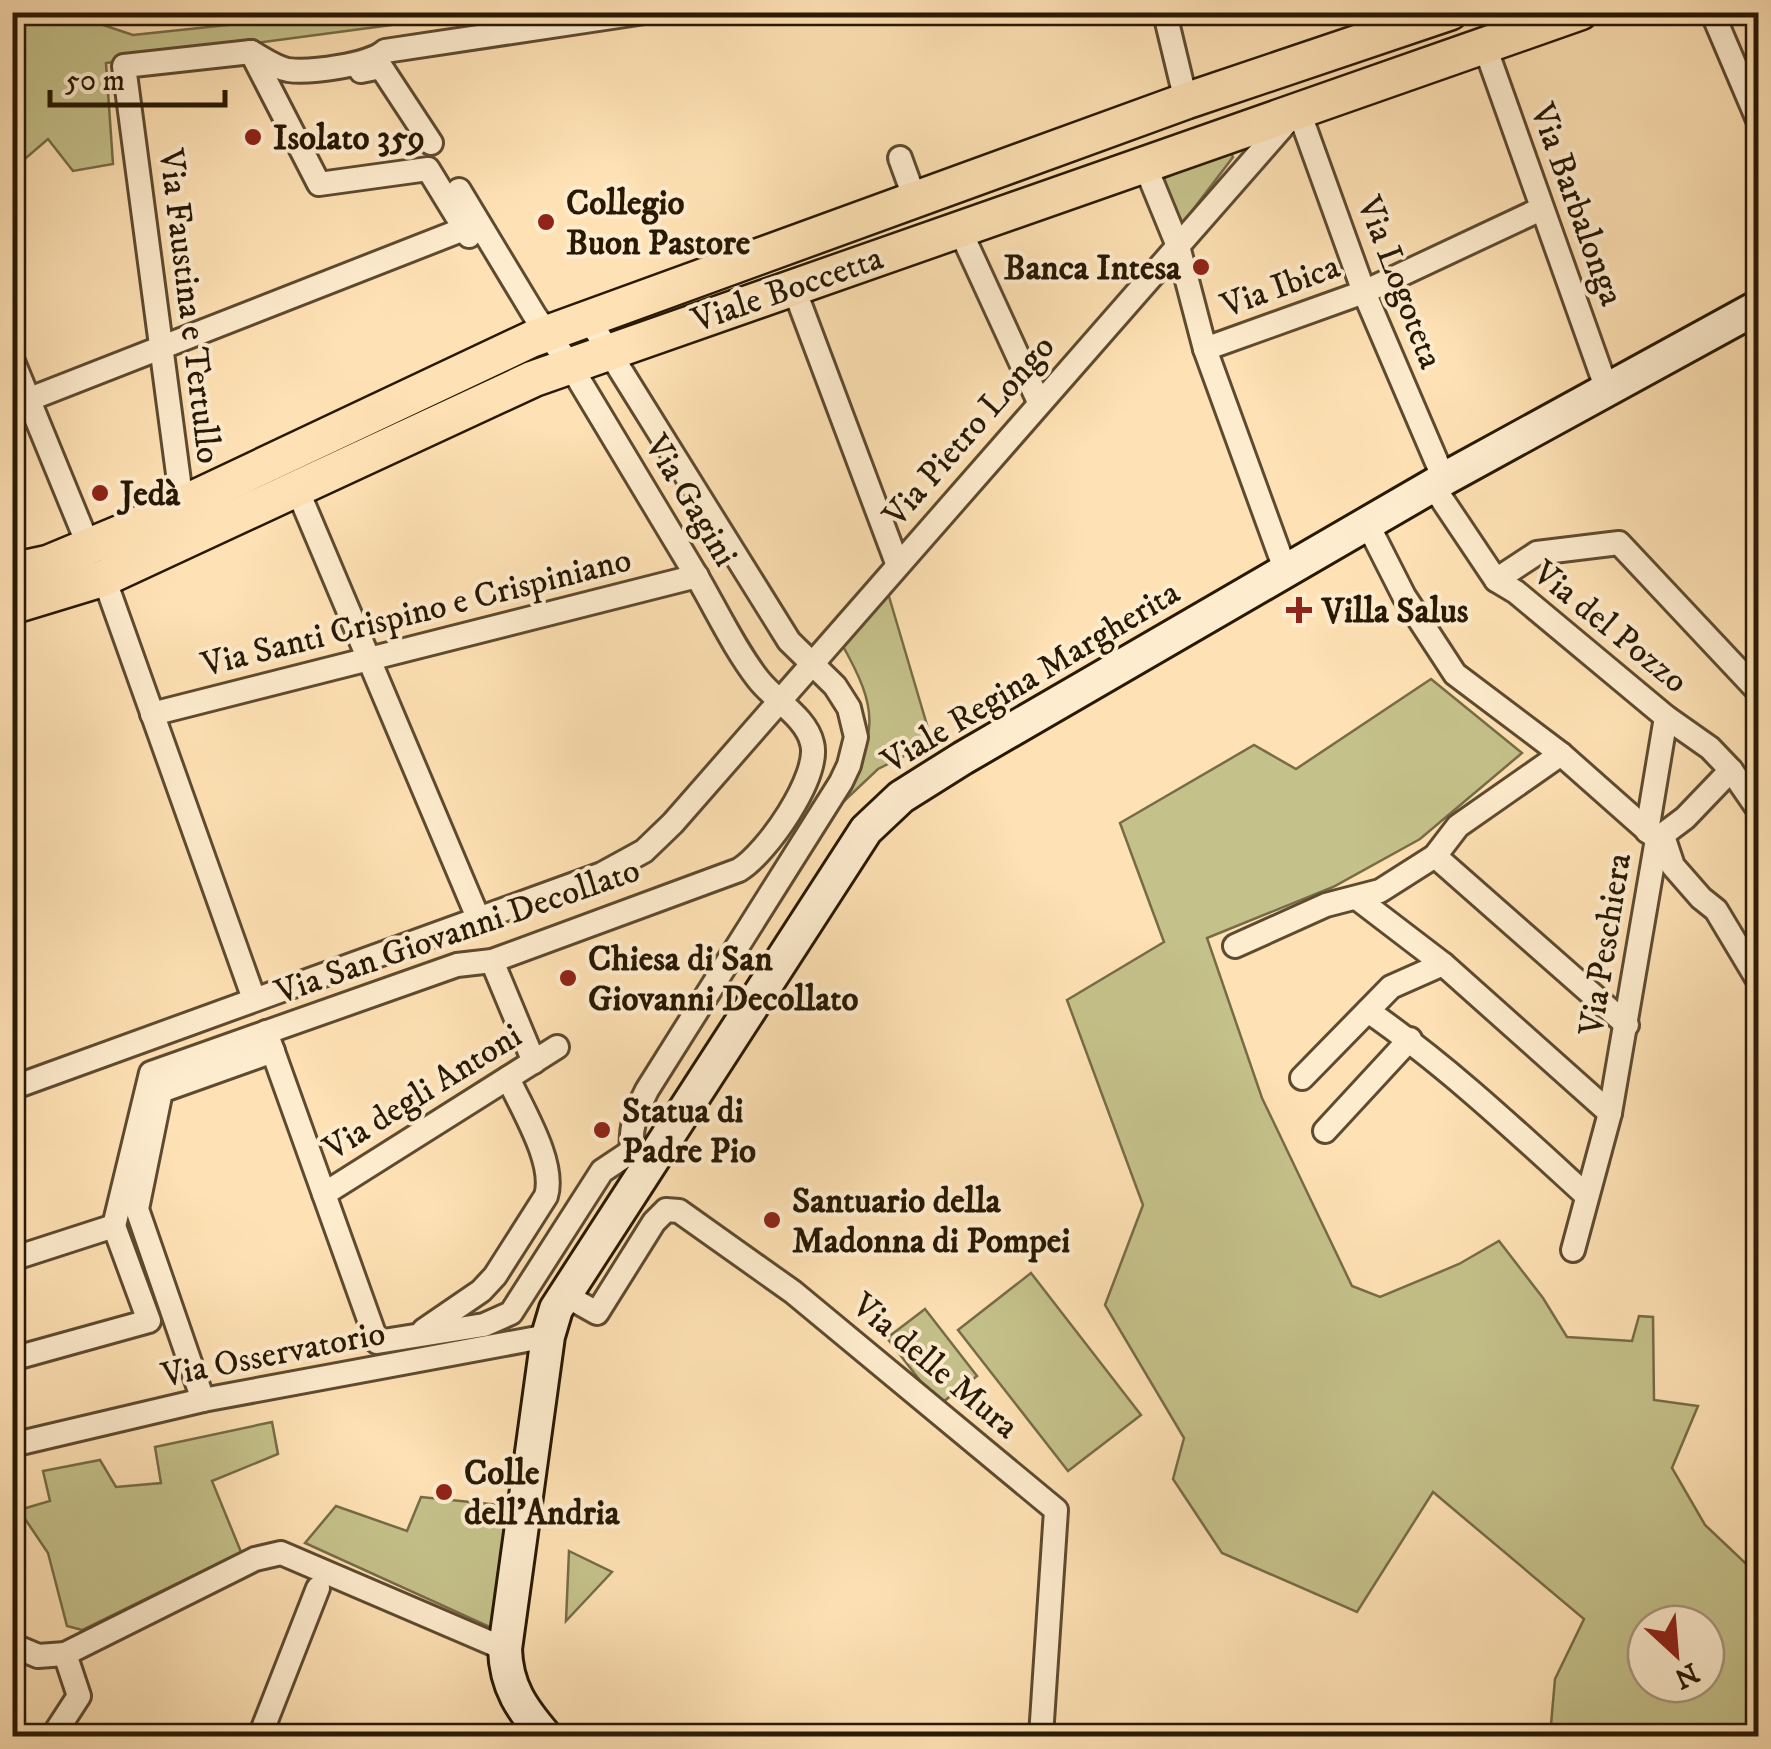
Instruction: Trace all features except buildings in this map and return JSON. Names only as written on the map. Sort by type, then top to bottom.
[{"type":"main road","name":"Viale Boccetta","points":[[12,606],[44,599],[182,504],[540,336],[1186,102],[1450,12]]},
{"type":"main road","name":"Viale Boccetta","points":[[12,571],[49,563],[96,563],[297,489],[561,368],[1580,12]]},
{"type":"main road","name":"Viale Regina Margherita","points":[[546,1736],[516,1699],[508,1682],[505,1650],[548,1336],[556,1308],[641,1158],[852,850],[882,813],[920,784],[1285,569],[1606,387],[1758,307]]},
{"type":"street","points":[[250,52],[284,70],[357,63],[385,51],[645,12]]},
{"type":"street","points":[[1712,12],[1758,120]]},
{"type":"street","points":[[1167,22],[1186,102]]},
{"type":"street","name":"Via Barbalonga","points":[[1484,44],[1606,387]]},
{"type":"street","points":[[250,52],[320,184],[428,169],[464,229],[540,336]]},
{"type":"street","name":"Via Faustina e Tertullo","points":[[182,504],[124,66],[250,52]]},
{"type":"street","points":[[357,63],[361,71],[381,68],[431,144]]},
{"type":"street","name":"Via Pietro Longo","points":[[12,1088],[602,874],[644,851],[673,823],[1298,109]]},
{"type":"street","name":"Via Logoteta","points":[[1298,109],[1439,482]]},
{"type":"street","points":[[900,158],[916,202]]},
{"type":"street","points":[[1144,163],[1178,246],[1205,349],[1285,569]]},
{"type":"street","points":[[460,190],[540,336]]},
{"type":"street","name":"Via Ibica","points":[[1205,349],[1364,292],[1541,209]]},
{"type":"street","points":[[959,228],[1039,402]]},
{"type":"street","points":[[21,403],[464,229]]},
{"type":"street","points":[[793,286],[897,563]]},
{"type":"street","name":"Via Gagini","points":[[588,318],[789,642],[835,686],[853,718],[856,737],[850,765],[647,1090],[630,1128],[641,1158]]},
{"type":"street","name":"Via Gagini","points":[[540,336],[758,679],[778,701]]},
{"type":"street","points":[[12,359],[21,403],[96,563],[254,999]]},
{"type":"street","name":"Via del Pozzo","points":[[1439,482],[1496,580],[1710,748],[1732,770],[1758,808]]},
{"type":"street","points":[[297,489],[478,920]]},
{"type":"street","name":"Via Peschiera","points":[[1367,523],[1404,596],[1456,674],[1561,754],[1655,836],[1610,1113],[1573,1250]]},
{"type":"street","points":[[1496,580],[1537,553],[1618,543],[1758,690]]},
{"type":"street","name":"Via Santi Crispino e Crispiniano","points":[[152,714],[696,576]]},
{"type":"street","name":"Via San Giovanni Decollato","points":[[114,1226],[150,1073],[270,1042],[456,965],[492,960],[749,864],[796,799],[813,756],[807,731],[778,701]]},
{"type":"street","points":[[1666,716],[1655,836],[1673,866],[1716,910],[1758,980]]},
{"type":"street","points":[[1235,946],[1326,906],[1380,891],[1436,856],[1458,826],[1561,754]]},
{"type":"street","points":[[1655,836],[1732,770]]},
{"type":"street","points":[[1436,856],[1627,1025]]},
{"type":"street","points":[[1358,899],[1443,964],[1610,1113]]},
{"type":"street","points":[[492,960],[534,1062]]},
{"type":"street","points":[[1302,1078],[1390,987],[1443,964]]},
{"type":"street","points":[[1368,1010],[1472,1091],[1586,1194]]},
{"type":"street","points":[[1325,1131],[1410,1040]]},
{"type":"street","points":[[204,1400],[137,1210],[161,1092],[270,1042],[377,1342],[484,1324],[511,1314],[602,1171],[641,1158]]},
{"type":"street","name":"Via degli Antoni","points":[[324,1194],[557,1048]]},
{"type":"street","points":[[417,1334],[481,1291],[496,1276],[546,1196],[546,1164],[508,1078]]},
{"type":"street","name":"Via delle Mura","points":[[565,1294],[598,1313],[654,1222],[666,1210],[679,1211],[793,1292],[1056,1510],[1040,1736]]},
{"type":"street","points":[[12,1260],[114,1226],[149,1321],[12,1359]]},
{"type":"street","name":"Via Osservatorio","points":[[12,1445],[204,1400],[548,1336]]},
{"type":"street","points":[[12,1646],[38,1656],[65,1654],[255,1559],[281,1553],[505,1650]]},
{"type":"street","points":[[260,1736],[318,1588]]},
{"type":"street","points":[[54,1736],[79,1696],[65,1654]]},
{"type":"shaded area","points":[[13,13],[67,13],[133,35],[341,13],[482,13],[106,63],[113,164],[73,171],[48,139],[13,169]]},
{"type":"shaded area","points":[[1230,151],[1233,157],[1182,224],[1162,179]]},
{"type":"shaded area","points":[[885,583],[932,742],[878,769],[841,804],[862,758],[869,723],[863,687],[840,641]]},
{"type":"shaded area","points":[[1431,679],[1522,753],[1420,839],[1333,887],[1207,938],[1262,1098],[1352,1286],[1380,1297],[1459,1264],[1499,1241],[1567,1337],[1632,1341],[1639,1316],[1653,1317],[1654,1400],[1698,1406],[1672,1468],[1705,1525],[1758,1575],[1758,1736],[1550,1736],[1555,1679],[1584,1619],[1433,1492],[1357,1612],[1222,1553],[1173,1479],[1184,1438],[1105,1305],[1143,1205],[1067,1000],[1164,942],[1120,823],[1254,745],[1296,769]]},
{"type":"shaded area","points":[[1031,1273],[1141,1415],[1068,1471],[958,1330]]},
{"type":"shaded area","points":[[925,1309],[977,1376],[939,1405],[887,1338]]},
{"type":"shaded area","points":[[272,1422],[278,1454],[212,1481],[241,1552],[82,1630],[67,1626],[48,1553],[19,1510],[50,1501],[43,1471],[100,1460],[116,1487],[161,1483],[155,1447]]},
{"type":"shaded area","points":[[421,1497],[510,1506],[494,1629],[305,1543],[336,1506],[407,1531]]},
{"type":"shaded area","points":[[569,1551],[612,1572],[566,1621]]},
{"type":"place","name":"Isolato 359","points":[[253,137]]},
{"type":"place","name":"Collegio Buon Pastore","points":[[546,222]]},
{"type":"place","name":"Banca Intesa","points":[[1201,267]]},
{"type":"place","name":"Jedà","points":[[100,493]]},
{"type":"place","name":"Villa Salus","points":[[1299,610]]},
{"type":"place","name":"Chiesa di San Giovanni Decollato","points":[[568,978]]},
{"type":"place","name":"Statua di Padre Pio","points":[[602,1130]]},
{"type":"place","name":"Santuario della Madonna di Pompei","points":[[772,1220]]},
{"type":"place","name":"Colle dell'Andria","points":[[444,1492]]}]
